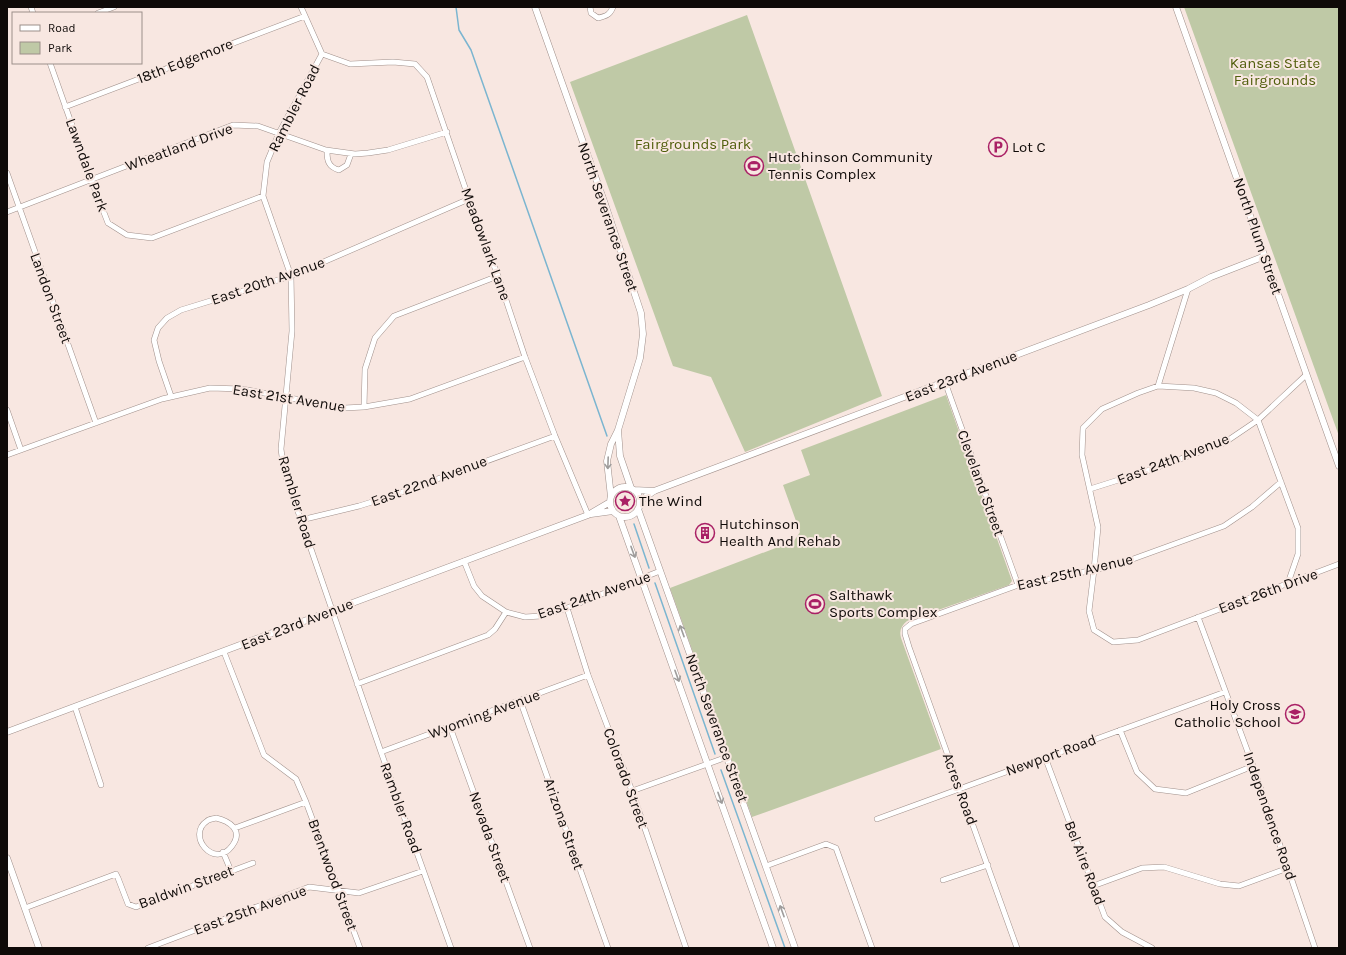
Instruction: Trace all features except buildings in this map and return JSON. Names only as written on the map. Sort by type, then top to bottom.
[{"type":"street","points":[[101,12],[114,7]]},
{"type":"street","name":"Rambler Road","points":[[302,7],[304,16],[322,54],[279,133],[267,162],[263,196],[291,276],[292,331],[281,449],[282,461],[357,684],[451,948]]},
{"type":"street","name":"North Severance Street","points":[[535,7],[641,313],[643,334],[640,358],[618,430],[611,444],[607,461],[611,499]]},
{"type":"street","points":[[590,7],[591,13],[598,18],[607,16],[612,11],[613,7]]},
{"type":"street","name":"North Plum Street","points":[[1176,7],[1339,466]]},
{"type":"street","name":"18th Edgemore","points":[[66,107],[304,16]]},
{"type":"street","name":"Meadowlark Lane","points":[[322,54],[350,64],[393,62],[415,64],[427,77],[469,199],[498,276],[525,357],[555,436],[588,515]]},
{"type":"street","name":"Lawndale Park","points":[[50,64],[108,223],[127,235],[152,238],[263,196]]},
{"type":"street","name":"Wheatland Drive","points":[[7,212],[233,125],[258,126],[327,150],[351,154],[388,150],[447,132]]},
{"type":"street","points":[[327,150],[329,164],[339,170],[347,165],[351,154]]},
{"type":"street","name":"Landon Street","points":[[7,173],[96,423]]},
{"type":"street","name":"East 20th Avenue","points":[[171,396],[159,362],[154,340],[158,328],[167,318],[181,310],[291,276],[469,199]]},
{"type":"street","name":"East 23rd Avenue","points":[[640,501],[654,491],[1142,307],[1188,289],[1211,277],[1265,256]]},
{"type":"street","points":[[364,407],[364,369],[375,338],[394,316],[498,276]]},
{"type":"street","points":[[1158,386],[1188,289]]},
{"type":"street","name":"East 21st Avenue","points":[[7,455],[171,396],[210,388],[242,388],[344,408],[364,407],[410,399],[525,357]]},
{"type":"street","name":"East 24th Avenue","points":[[1090,489],[1150,470],[1224,443],[1258,420],[1306,375]]},
{"type":"street","name":"Cleveland Street","points":[[944,382],[1018,585]]},
{"type":"street","name":"East 26th Drive","points":[[1258,420],[1236,404],[1216,393],[1194,388],[1158,386],[1138,392],[1102,409],[1083,428],[1082,455],[1098,527],[1089,612],[1094,630],[1113,642],[1138,640],[1339,564]]},
{"type":"street","points":[[7,410],[21,450]]},
{"type":"street","points":[[1258,420],[1298,528],[1298,554],[1288,583]]},
{"type":"street","name":"North Severance Street","points":[[618,430],[620,456],[632,489]]},
{"type":"street","name":"East 22nd Avenue","points":[[301,520],[359,506],[388,497],[555,436]]},
{"type":"street","name":"East 25th Avenue","points":[[905,629],[912,624],[1018,585],[1122,563],[1224,526],[1252,507],[1281,482]]},
{"type":"street","points":[[627,487],[632,489],[638,495],[640,501],[638,509],[628,517],[619,516],[614,512],[611,499],[613,493],[619,488],[627,487]]},
{"type":"street","name":"East 23rd Avenue","points":[[632,489],[654,491]]},
{"type":"street","name":"East 23rd Avenue","points":[[588,515],[611,499]]},
{"type":"street","name":"North Severance Street","points":[[638,509],[795,948]]},
{"type":"street","name":"East 23rd Avenue","points":[[7,732],[588,515],[614,512]]},
{"type":"street","name":"North Severance Street","points":[[619,516],[773,948]]},
{"type":"street","points":[[357,684],[488,635],[495,629],[506,612],[482,596],[474,586],[464,561]]},
{"type":"street","name":"East 24th Avenue","points":[[506,612],[532,617],[541,616],[567,608],[660,571]]},
{"type":"street","name":"Colorado Street","points":[[567,608],[588,675],[632,791],[686,948]]},
{"type":"street","name":"Independence Road","points":[[1198,617],[1253,766],[1315,948]]},
{"type":"street","name":"Acres Road","points":[[905,629],[909,648],[1018,948]]},
{"type":"street","name":"Brentwood Street","points":[[224,652],[264,755],[296,779],[306,802],[360,948]]},
{"type":"street","name":"Wyoming Avenue","points":[[381,752],[588,675]]},
{"type":"street","name":"Newport Road","points":[[877,819],[1045,756],[1225,692]]},
{"type":"street","name":"Arizona Street","points":[[520,700],[608,948]]},
{"type":"street","points":[[75,707],[101,785]]},
{"type":"street","name":"Nevada Street","points":[[450,727],[530,948]]},
{"type":"street","points":[[1120,730],[1137,772],[1155,789],[1186,792],[1253,766]]},
{"type":"street","name":"Bel Aire Road","points":[[1045,756],[1105,917],[1122,932],[1152,948]]},
{"type":"street","points":[[632,791],[727,757]]},
{"type":"street","name":"Brentwood Street","points":[[235,828],[306,802]]},
{"type":"street","points":[[216,818],[225,820],[232,824],[235,828],[236,839],[232,846],[223,852],[218,854],[209,852],[203,847],[199,836],[201,828],[207,821],[216,818]]},
{"type":"street","points":[[766,866],[826,844],[836,848],[872,948]]},
{"type":"street","points":[[223,852],[231,871]]},
{"type":"street","points":[[7,858],[39,948]]},
{"type":"street","name":"Baldwin Street","points":[[25,908],[116,874],[128,904],[136,907],[253,863]]},
{"type":"street","points":[[943,880],[988,865]]},
{"type":"street","points":[[1093,886],[1142,868],[1164,866],[1220,884],[1238,886],[1288,868]]},
{"type":"street","name":"East 25th Avenue","points":[[148,948],[309,887],[340,892],[360,893],[423,871]]},
{"type":"green space","name":"Kansas State Fairgrounds","points":[[1184,7],[1339,7],[1339,436]]},
{"type":"green space","name":"Fairgrounds Park","points":[[747,15],[882,396],[745,452],[711,377],[673,366],[570,82]]},
{"type":"green space","name":"Salthawk Sports Complex","points":[[946,395],[1012,581],[1009,585],[907,621],[901,629],[901,638],[941,749],[752,817],[670,588],[794,541],[800,532],[783,485],[810,475],[801,450]]},
{"type":"waterway","points":[[456,7],[459,30],[471,50],[607,436]]},
{"type":"waterway","points":[[634,524],[649,568]]},
{"type":"waterway","points":[[655,583],[715,754]]},
{"type":"waterway","points":[[721,770],[785,948]]},
{"type":"place","name":"Lot C","points":[[998,147]]},
{"type":"place","name":"Hutchinson Community Tennis Complex","points":[[754,166]]},
{"type":"place","name":"The Wind","points":[[625,501]]},
{"type":"place","name":"Hutchinson Health And Rehab","points":[[705,533]]},
{"type":"place","name":"Salthawk Sports Complex","points":[[815,604]]},
{"type":"place","name":"Holy Cross Catholic School","points":[[1295,714]]}]
